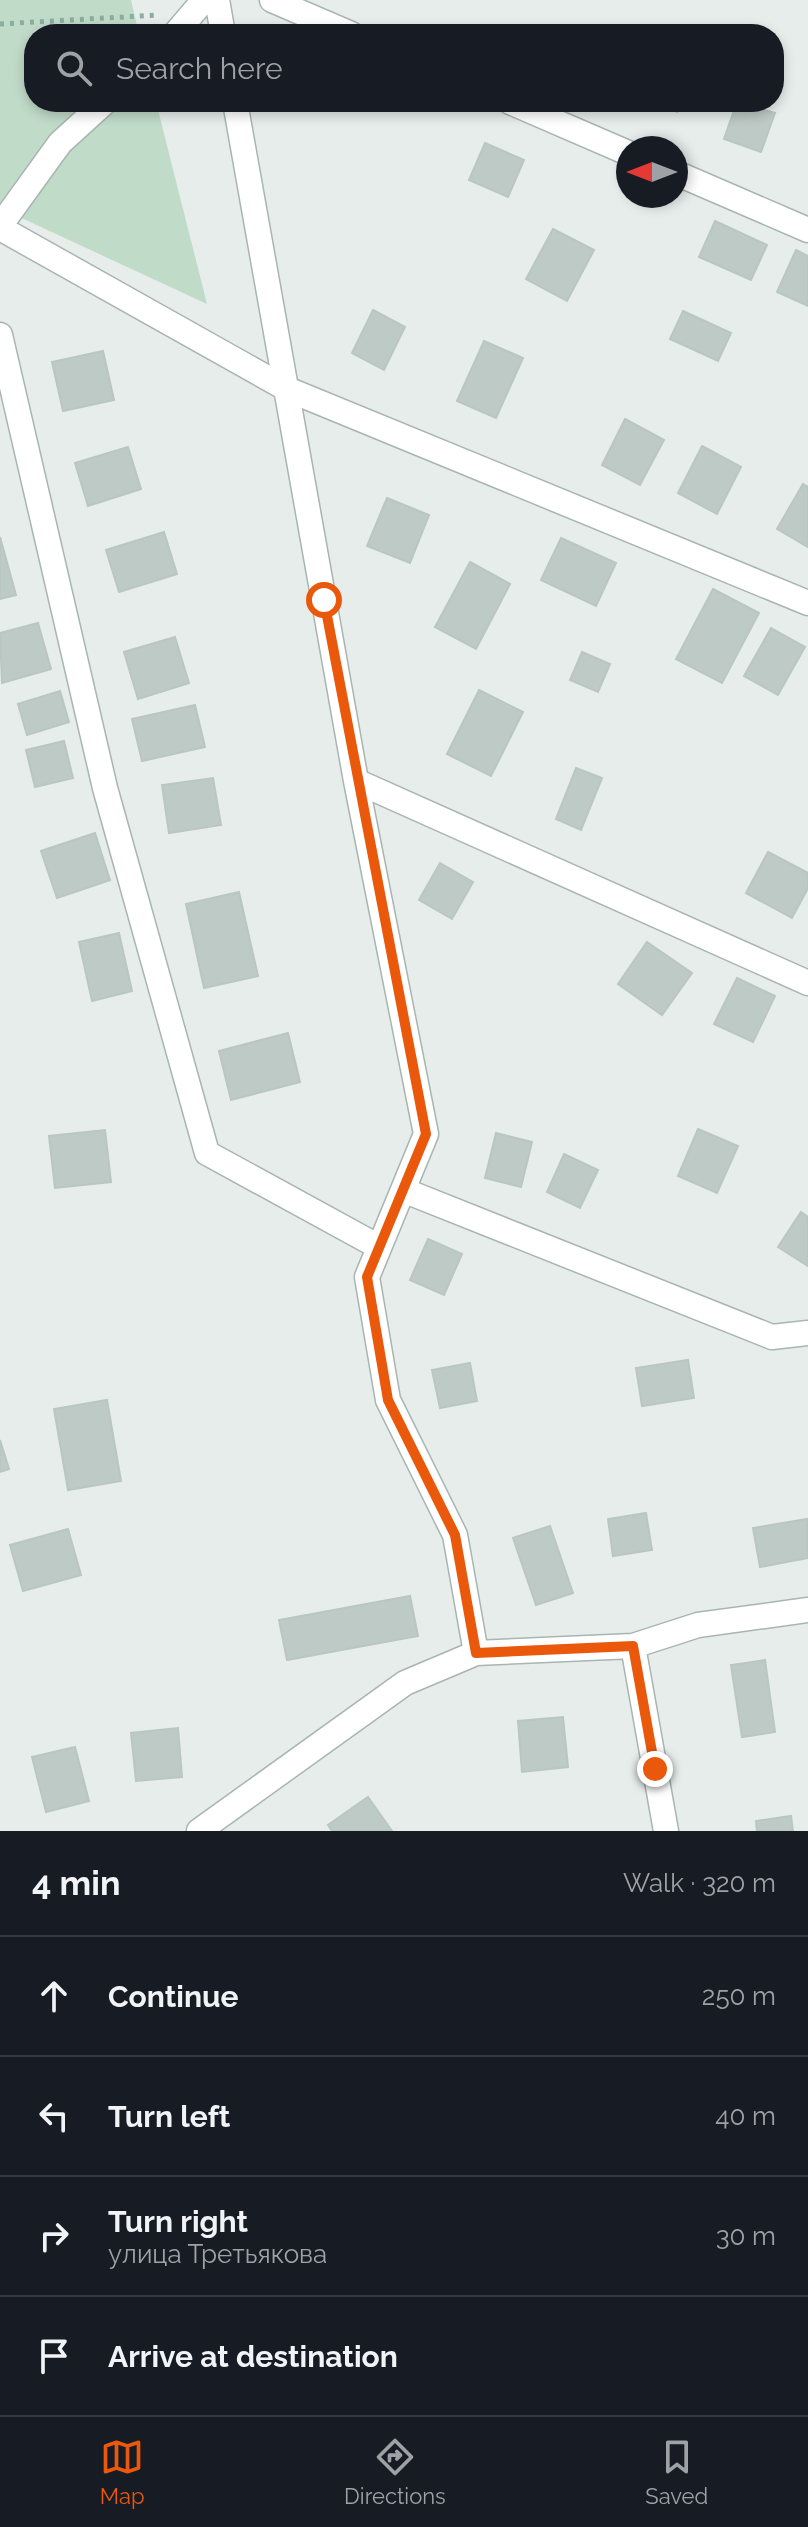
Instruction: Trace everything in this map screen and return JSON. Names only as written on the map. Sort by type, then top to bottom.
[{"type":"street","points":[[217,0],[221,24]]},
{"type":"street","points":[[272,0],[328,24]]},
{"type":"street","points":[[183,24],[197,7]]},
{"type":"street","points":[[94,112],[60,143],[0,227],[287,389],[808,603]]},
{"type":"street","points":[[237,112],[356,781],[426,1134],[367,1277],[388,1400],[455,1535],[476,1653]]},
{"type":"street","points":[[533,112],[616,148]]},
{"type":"street","points":[[688,178],[808,230]]},
{"type":"street","points":[[0,335],[105,788],[207,1153],[379,1247]]},
{"type":"street","points":[[356,781],[808,983]]},
{"type":"street","points":[[403,1190],[772,1337],[808,1333]]},
{"type":"street","points":[[199,1831],[405,1683],[476,1653],[633,1646],[698,1625],[808,1610]]},
{"type":"street","points":[[633,1646],[666,1831]]},
{"type":"path","points":[[0,24],[197,7]]},
{"type":"green space","points":[[0,0],[131,0],[137,24],[24,24],[24,112],[159,112],[207,304],[0,208]]},
{"type":"building","points":[[733,112],[775,113],[761,152],[724,139]]},
{"type":"building","points":[[485,143],[524,160],[508,197],[469,180]]},
{"type":"building","points":[[715,221],[767,245],[751,280],[699,257]]},
{"type":"building","points":[[553,229],[594,250],[567,301],[526,279]]},
{"type":"building","points":[[796,250],[808,256],[808,306],[777,292]]},
{"type":"building","points":[[373,310],[405,327],[384,370],[352,353]]},
{"type":"building","points":[[683,311],[731,333],[718,361],[670,339]]},
{"type":"building","points":[[484,341],[523,358],[496,418],[457,401]]},
{"type":"building","points":[[103,351],[114,400],[63,411],[52,362]]},
{"type":"building","points":[[625,419],[664,440],[640,485],[602,465]]},
{"type":"building","points":[[702,446],[741,467],[717,514],[678,493]]},
{"type":"building","points":[[128,447],[141,489],[88,506],[75,463]]},
{"type":"building","points":[[803,484],[808,487],[808,547],[777,529]]},
{"type":"building","points":[[387,498],[429,515],[410,563],[367,546]]},
{"type":"building","points":[[164,532],[177,574],[119,592],[106,550]]},
{"type":"building","points":[[0,537],[16,595],[0,599]]},
{"type":"building","points":[[561,538],[616,563],[596,606],[541,580]]},
{"type":"building","points":[[470,562],[510,584],[476,649],[435,627]]},
{"type":"building","points":[[713,589],[759,613],[722,683],[676,659]]},
{"type":"building","points":[[38,623],[51,669],[2,683],[0,633]]},
{"type":"building","points":[[771,628],[805,647],[778,695],[744,676]]},
{"type":"building","points":[[175,637],[189,683],[138,699],[124,652]]},
{"type":"building","points":[[582,652],[610,664],[598,692],[570,680]]},
{"type":"building","points":[[479,690],[523,712],[491,776],[447,754]]},
{"type":"building","points":[[60,691],[69,722],[27,735],[18,704]]},
{"type":"building","points":[[195,705],[205,747],[142,761],[132,719]]},
{"type":"building","points":[[64,741],[73,778],[35,787],[26,750]]},
{"type":"building","points":[[576,768],[602,778],[581,830],[556,819]]},
{"type":"building","points":[[213,778],[221,825],[169,833],[162,785]]},
{"type":"building","points":[[95,833],[110,880],[57,898],[41,851]]},
{"type":"building","points":[[768,852],[808,873],[808,888],[792,918],[746,893]]},
{"type":"building","points":[[440,863],[473,882],[452,919],[419,900]]},
{"type":"building","points":[[239,892],[258,976],[204,988],[186,904]]},
{"type":"building","points":[[119,933],[132,991],[92,1001],[79,942]]},
{"type":"building","points":[[647,942],[692,973],[662,1015],[618,984]]},
{"type":"building","points":[[737,978],[775,996],[753,1042],[714,1024]]},
{"type":"building","points":[[288,1033],[300,1082],[231,1100],[219,1051]]},
{"type":"building","points":[[698,1129],[738,1146],[717,1193],[678,1176]]},
{"type":"building","points":[[105,1130],[111,1182],[55,1188],[49,1136]]},
{"type":"building","points":[[496,1133],[532,1142],[521,1187],[485,1178]]},
{"type":"building","points":[[564,1154],[598,1170],[580,1208],[547,1192]]},
{"type":"building","points":[[801,1212],[808,1217],[808,1266],[778,1247]]},
{"type":"building","points":[[428,1239],[462,1254],[444,1295],[410,1280]]},
{"type":"building","points":[[688,1360],[694,1398],[642,1406],[636,1368]]},
{"type":"building","points":[[470,1363],[477,1401],[440,1408],[432,1370]]},
{"type":"building","points":[[107,1400],[121,1481],[68,1490],[54,1409]]},
{"type":"building","points":[[0,1440],[9,1469],[0,1472]]},
{"type":"building","points":[[646,1513],[652,1550],[613,1556],[608,1519]]},
{"type":"building","points":[[807,1519],[808,1558],[760,1567],[753,1528]]},
{"type":"building","points":[[550,1526],[573,1593],[536,1605],[513,1538]]},
{"type":"building","points":[[68,1529],[81,1575],[23,1591],[10,1545]]},
{"type":"building","points":[[410,1596],[418,1636],[287,1660],[279,1620]]},
{"type":"building","points":[[765,1660],[775,1732],[742,1737],[731,1665]]},
{"type":"building","points":[[563,1717],[568,1767],[522,1772],[518,1721]]},
{"type":"building","points":[[178,1728],[182,1777],[136,1781],[131,1733]]},
{"type":"building","points":[[75,1747],[89,1801],[46,1812],[32,1757]]},
{"type":"building","points":[[368,1797],[392,1831],[332,1831],[328,1825]]},
{"type":"building","points":[[791,1816],[793,1831],[757,1831],[756,1821]]},
{"type":"route","points":[[324,600],[356,781],[426,1134],[367,1277],[388,1400],[455,1535],[476,1653],[633,1646],[655,1769]]}]
